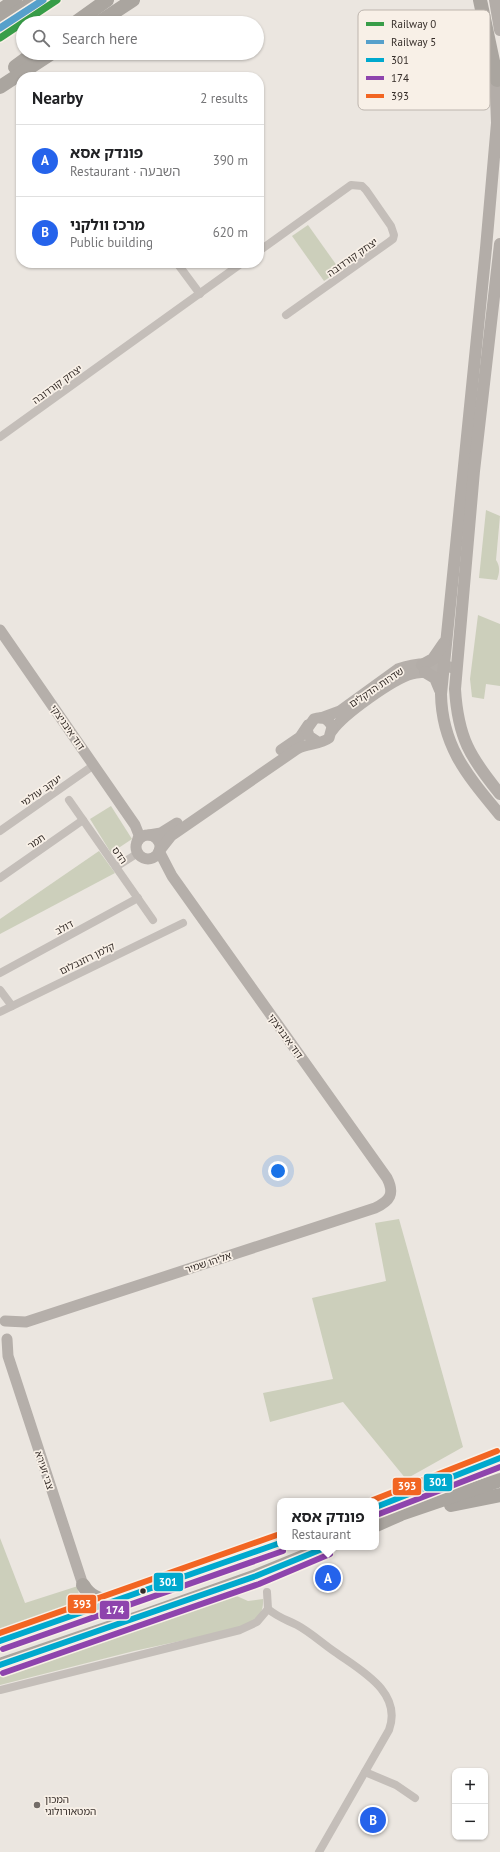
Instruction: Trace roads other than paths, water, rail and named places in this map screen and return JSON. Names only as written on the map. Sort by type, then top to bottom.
[{"type":"highway","points":[[0,11],[15,0]]},
{"type":"highway","points":[[0,25],[35,0]]},
{"type":"highway","points":[[85,16],[107,0]]},
{"type":"highway","points":[[108,16],[132,0]]},
{"type":"highway","points":[[480,0],[482,10]]},
{"type":"highway","points":[[490,47],[497,80]]},
{"type":"highway","points":[[0,78],[24,60]]},
{"type":"highway","points":[[23,72],[41,60]]},
{"type":"highway","points":[[0,87],[16,77]]},
{"type":"highway","points":[[379,1506],[500,1458]]},
{"type":"highway","points":[[379,1524],[400,1514],[500,1480]]},
{"type":"highway","points":[[379,1528],[463,1502],[500,1495]]},
{"type":"highway","points":[[0,1640],[277,1544]]},
{"type":"highway","points":[[0,1665],[148,1615],[256,1576],[319,1550]]},
{"type":"highway","points":[[82,1585],[94,1597],[115,1601]]},
{"type":"highway","points":[[75,1615],[83,1604],[84,1593],[82,1585]]},
{"type":"main road","points":[[483,0],[485,10]]},
{"type":"main road","points":[[495,0],[500,30]]},
{"type":"main road","points":[[490,34],[497,80],[497,123],[486,248],[442,668],[441,694],[442,715],[446,731],[457,759],[470,778],[500,815]]},
{"type":"main road","points":[[500,244],[474,472],[456,669],[456,710],[460,730],[473,759],[500,794]]},
{"type":"main road","points":[[441,694],[435,678],[424,668],[433,659],[445,641]]},
{"type":"street","name":"יצחק קורדובה","points":[[264,247],[351,185],[362,186],[366,190],[393,230],[393,239],[390,242],[286,315]]},
{"type":"street","points":[[181,268],[200,294]]},
{"type":"street","name":"יצחק קורדובה","points":[[0,437],[235,268]]},
{"type":"street","name":"דוד איבניצקי","points":[[0,630],[135,825],[139,835],[137,848]]},
{"type":"street","name":"שדרות הדקלים","points":[[322,718],[340,711],[398,669],[405,666],[456,669]]},
{"type":"street","name":"שדרות הדקלים","points":[[332,731],[340,720],[393,683],[424,668]]},
{"type":"street","points":[[116,867],[137,848],[142,837],[166,830],[300,737],[314,719],[322,718],[330,724],[332,731],[325,741],[308,743],[297,749],[171,836],[154,858],[143,858],[137,848]]},
{"type":"street","points":[[308,725],[309,736],[318,742]]},
{"type":"street","name":"יעקב עולמי","points":[[0,831],[94,765]]},
{"type":"street","name":"הדס","points":[[69,800],[153,920]]},
{"type":"street","name":"תמר","points":[[0,878],[83,820]]},
{"type":"street","name":"דוד איבניצקי","points":[[135,825],[149,835]]},
{"type":"street","points":[[149,835],[158,840],[160,850]]},
{"type":"street","name":"דוד איבניצקי","points":[[160,850],[172,876],[387,1178],[392,1190],[388,1199]]},
{"type":"street","name":"דוד איבניצקי","points":[[148,859],[172,876]]},
{"type":"street","name":"דולב","points":[[0,973],[138,898]]},
{"type":"street","name":"קלמן רוזנבלום","points":[[0,1012],[183,923]]},
{"type":"street","points":[[0,990],[12,1006]]},
{"type":"street","name":"אליהו שמיר","points":[[4,1341],[26,1322],[375,1208],[384,1204],[388,1199]]},
{"type":"street","points":[[2,1320],[10,1329],[4,1341]]},
{"type":"street","name":"אליהו שמיר","points":[[2,1320],[26,1322]]},
{"type":"street","name":"צבי זעירא","points":[[4,1341],[82,1585]]},
{"type":"street","points":[[0,1690],[240,1630],[257,1622],[268,1609],[267,1592]]},
{"type":"street","points":[[268,1609],[281,1619],[297,1625],[378,1683],[388,1699],[392,1710],[392,1721],[365,1772],[319,1852]]},
{"type":"street","points":[[365,1772],[396,1785],[414,1798]]},
{"type":"rail line","name":"5","points":[[18,16],[43,0]]},
{"type":"rail line","name":"0","points":[[33,16],[57,0]]},
{"type":"rail line","name":"5","points":[[0,28],[16,18]]},
{"type":"rail line","name":"0","points":[[0,38],[16,27]]},
{"type":"place","name":"פונדק אסא","points":[[328,1578]]},
{"type":"place","name":"המכון המטאורולוגי","points":[[37,1805]]},
{"type":"place","name":"מרכז וולקני","points":[[373,1820]]}]
